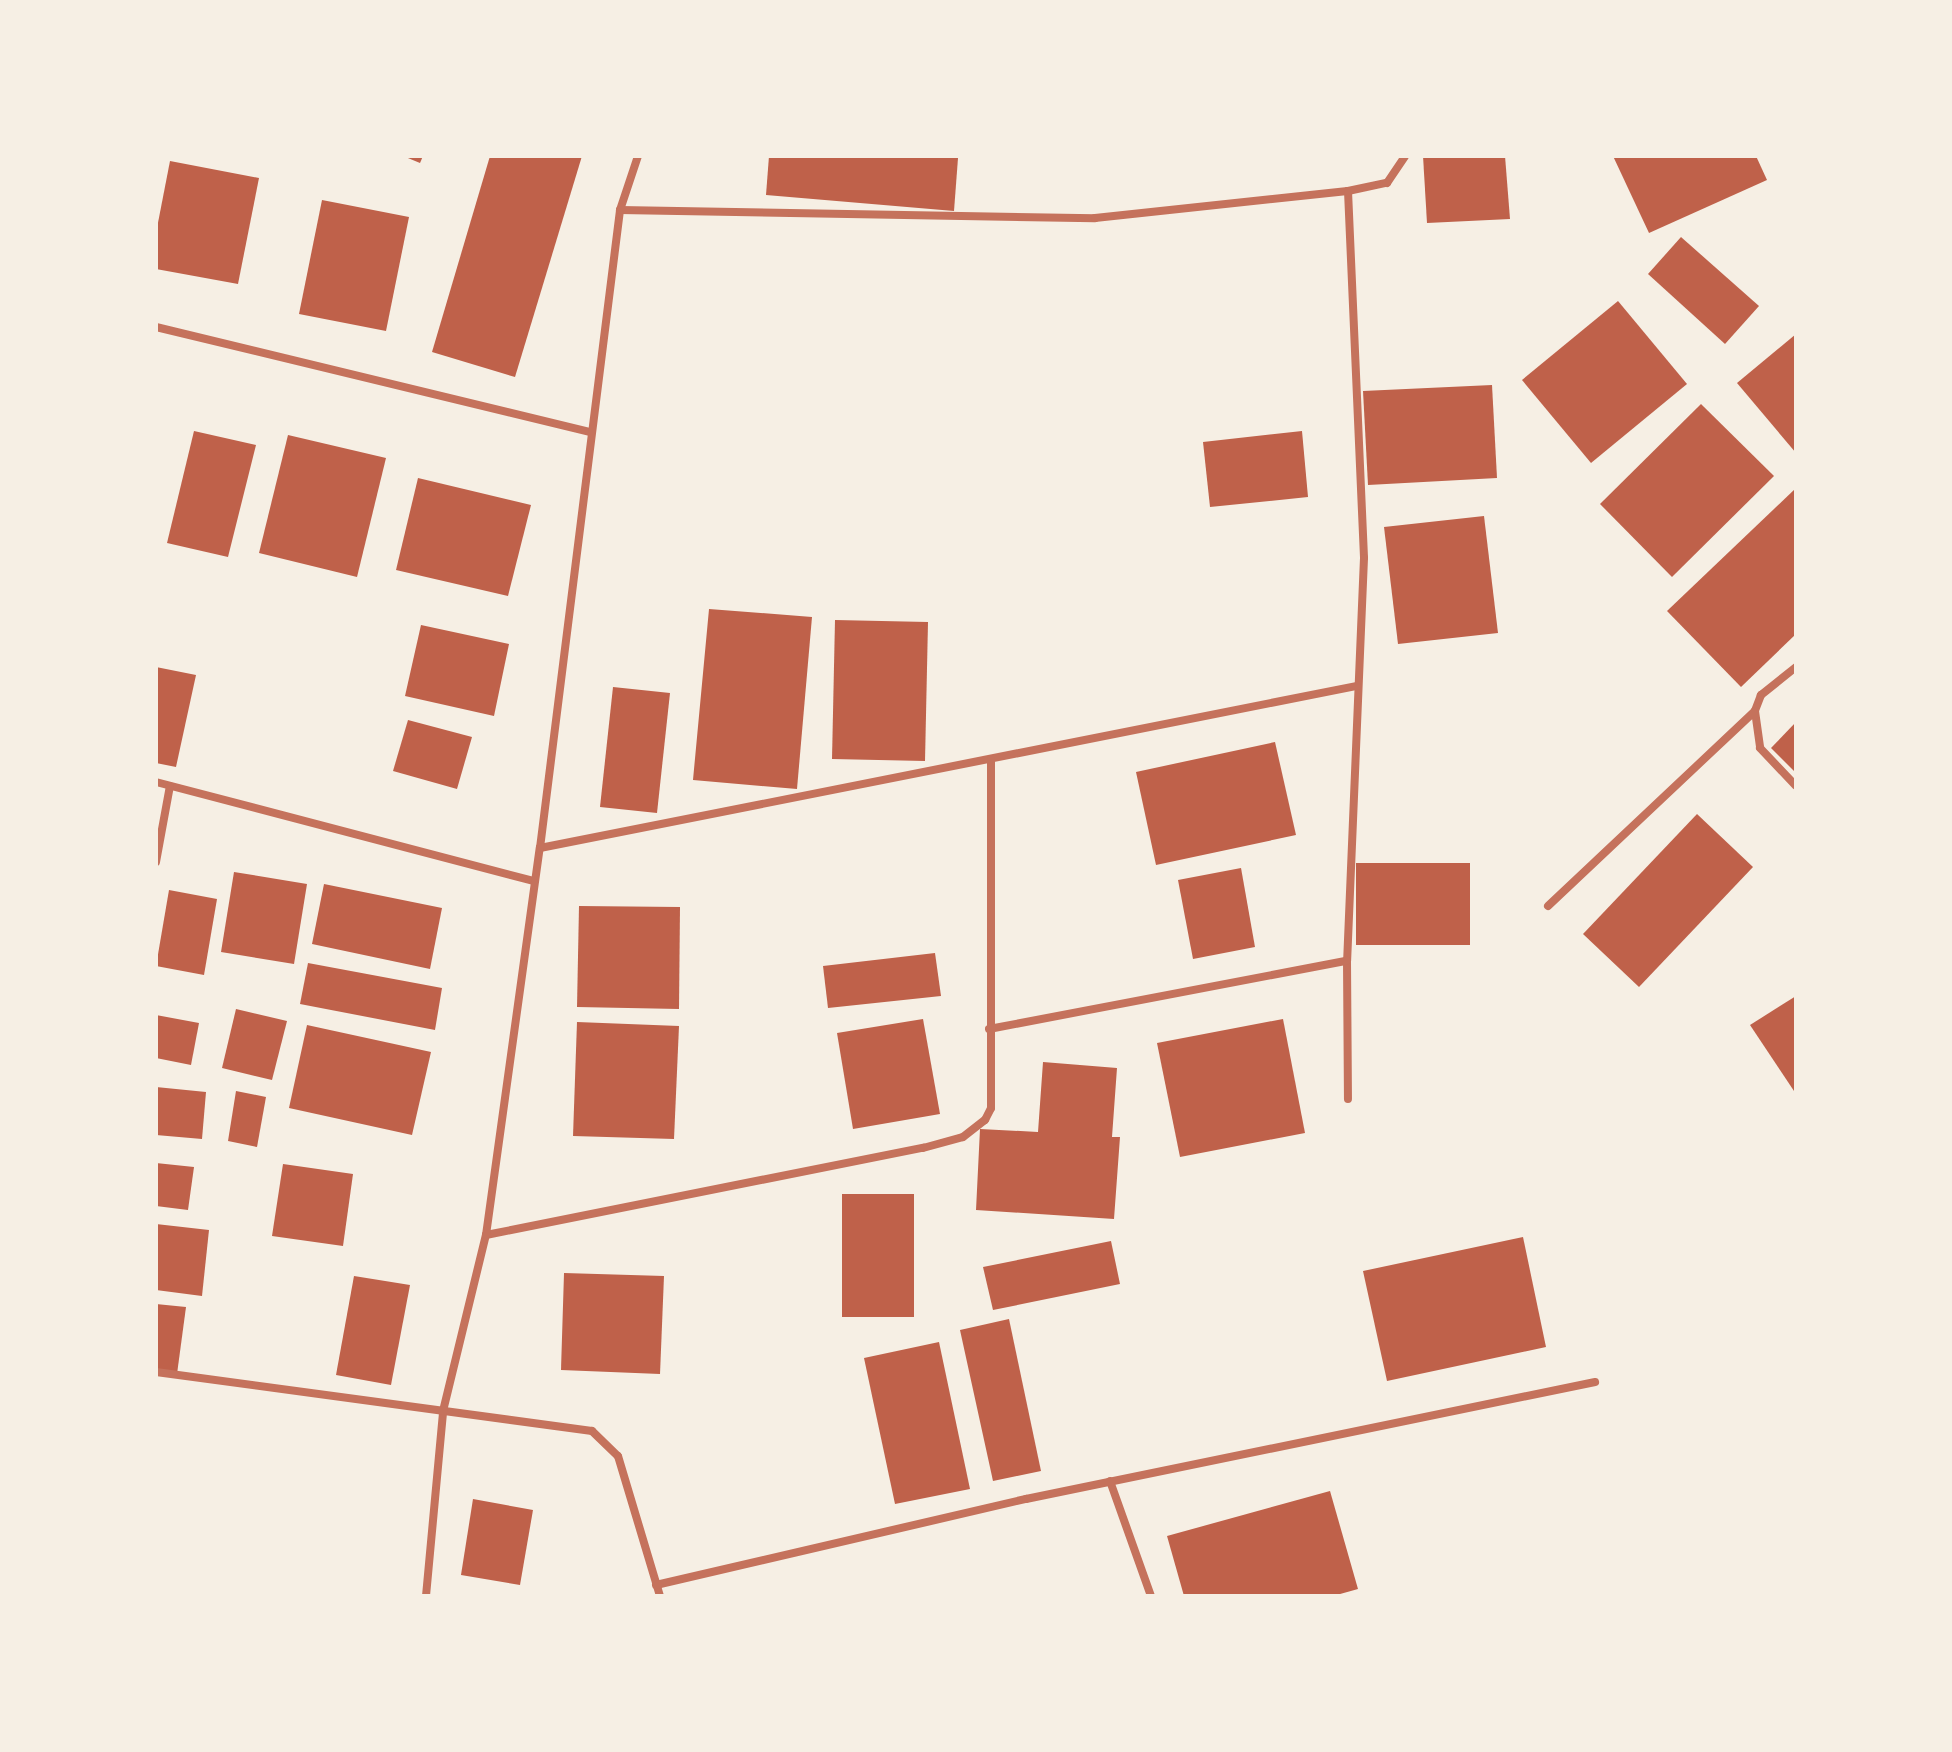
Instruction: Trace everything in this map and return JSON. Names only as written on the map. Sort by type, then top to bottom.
[{"type":"street","points":[[426,1596],[443,1411],[486,1235],[540,848],[620,210],[638,156]]},
{"type":"street","points":[[620,210],[1095,218],[1348,191],[1387,183],[1405,156]]},
{"type":"street","points":[[1348,191],[1364,558],[1347,961],[1348,1099]]},
{"type":"street","points":[[156,327],[591,432]]},
{"type":"street","points":[[1548,906],[1755,711],[1761,695],[1796,667]]},
{"type":"street","points":[[540,848],[1357,686]]},
{"type":"street","points":[[1755,711],[1760,748],[1796,786]]},
{"type":"street","points":[[486,1235],[923,1148],[963,1137],[977,1126],[991,1108],[991,759]]},
{"type":"street","points":[[156,782],[534,881]]},
{"type":"street","points":[[156,862],[170,786]]},
{"type":"street","points":[[989,1029],[1347,961]]},
{"type":"street","points":[[156,1372],[592,1431],[618,1456],[660,1596]]},
{"type":"street","points":[[656,1585],[1110,1481],[1595,1382]]},
{"type":"street","points":[[1110,1481],[1151,1596]]},
{"type":"building","points":[[403,156],[423,156],[420,163]]},
{"type":"building","points":[[490,156],[582,156],[515,377],[432,352]]},
{"type":"building","points":[[769,156],[958,158],[954,211],[766,195]]},
{"type":"building","points":[[1423,156],[1505,156],[1510,219],[1427,223]]},
{"type":"building","points":[[1613,156],[1756,156],[1767,180],[1649,233]]},
{"type":"building","points":[[170,161],[259,178],[238,284],[156,269],[156,233]]},
{"type":"building","points":[[322,200],[409,217],[386,331],[299,314]]},
{"type":"building","points":[[1681,237],[1759,306],[1725,344],[1648,274]]},
{"type":"building","points":[[1618,301],[1687,384],[1591,463],[1522,380]]},
{"type":"building","points":[[1796,334],[1796,453],[1737,383]]},
{"type":"building","points":[[1492,385],[1497,478],[1368,485],[1363,391]]},
{"type":"building","points":[[1701,404],[1774,476],[1672,577],[1600,504]]},
{"type":"building","points":[[194,431],[256,445],[228,557],[167,543]]},
{"type":"building","points":[[1302,431],[1308,497],[1210,507],[1203,442]]},
{"type":"building","points":[[288,435],[386,458],[357,577],[259,553]]},
{"type":"building","points":[[418,478],[531,505],[508,596],[396,570]]},
{"type":"building","points":[[1796,488],[1796,634],[1741,687],[1667,611]]},
{"type":"building","points":[[1484,516],[1498,633],[1398,644],[1384,527]]},
{"type":"building","points":[[709,609],[812,617],[797,789],[693,780]]},
{"type":"building","points":[[835,620],[928,622],[925,761],[832,759]]},
{"type":"building","points":[[421,625],[509,644],[494,716],[405,696]]},
{"type":"building","points":[[156,667],[196,675],[176,767],[156,763]]},
{"type":"building","points":[[613,687],[670,693],[657,813],[600,807]]},
{"type":"building","points":[[408,720],[472,737],[457,789],[393,771]]},
{"type":"building","points":[[1796,722],[1796,773],[1771,748]]},
{"type":"building","points":[[1275,742],[1296,835],[1156,865],[1136,772]]},
{"type":"building","points":[[1697,814],[1753,867],[1639,987],[1583,934]]},
{"type":"building","points":[[1356,863],[1470,863],[1470,945],[1356,945]]},
{"type":"building","points":[[1241,868],[1255,947],[1193,959],[1178,880]]},
{"type":"building","points":[[234,872],[307,884],[294,964],[221,952]]},
{"type":"building","points":[[324,884],[442,908],[430,969],[312,944]]},
{"type":"building","points":[[169,890],[217,899],[204,975],[156,966]]},
{"type":"building","points":[[579,906],[680,907],[679,1009],[577,1007]]},
{"type":"building","points":[[935,953],[941,996],[828,1008],[823,966]]},
{"type":"building","points":[[308,963],[442,988],[435,1030],[300,1004]]},
{"type":"building","points":[[1796,996],[1796,1094],[1750,1025]]},
{"type":"building","points":[[236,1009],[287,1021],[272,1080],[222,1068]]},
{"type":"building","points":[[156,1015],[199,1023],[191,1065],[156,1058]]},
{"type":"building","points":[[923,1019],[940,1114],[853,1129],[837,1033]]},
{"type":"building","points":[[1283,1019],[1305,1133],[1180,1157],[1157,1043]]},
{"type":"building","points":[[577,1022],[679,1026],[674,1139],[573,1136]]},
{"type":"building","points":[[307,1025],[431,1052],[412,1135],[289,1108]]},
{"type":"building","points":[[1043,1062],[1117,1068],[1112,1137],[1120,1137],[1114,1219],[976,1210],[980,1129],[1038,1132]]},
{"type":"building","points":[[156,1087],[206,1092],[202,1139],[156,1135]]},
{"type":"building","points":[[236,1091],[266,1097],[257,1147],[228,1141]]},
{"type":"building","points":[[156,1163],[194,1167],[188,1210],[156,1206]]},
{"type":"building","points":[[283,1164],[353,1174],[343,1246],[272,1236]]},
{"type":"building","points":[[842,1194],[914,1194],[914,1317],[842,1317]]},
{"type":"building","points":[[156,1224],[209,1230],[202,1296],[156,1290]]},
{"type":"building","points":[[1523,1237],[1546,1347],[1387,1381],[1363,1271]]},
{"type":"building","points":[[1111,1241],[1120,1284],[993,1310],[983,1267]]},
{"type":"building","points":[[564,1273],[664,1276],[660,1374],[561,1370]]},
{"type":"building","points":[[354,1276],[410,1285],[391,1385],[336,1375]]},
{"type":"building","points":[[156,1304],[186,1307],[177,1374],[156,1371]]},
{"type":"building","points":[[1009,1319],[1041,1471],[993,1481],[960,1330]]},
{"type":"building","points":[[939,1342],[970,1489],[895,1504],[864,1358]]},
{"type":"building","points":[[1330,1491],[1358,1589],[1333,1596],[1184,1596],[1167,1536]]},
{"type":"building","points":[[473,1499],[533,1510],[520,1585],[461,1575]]}]
